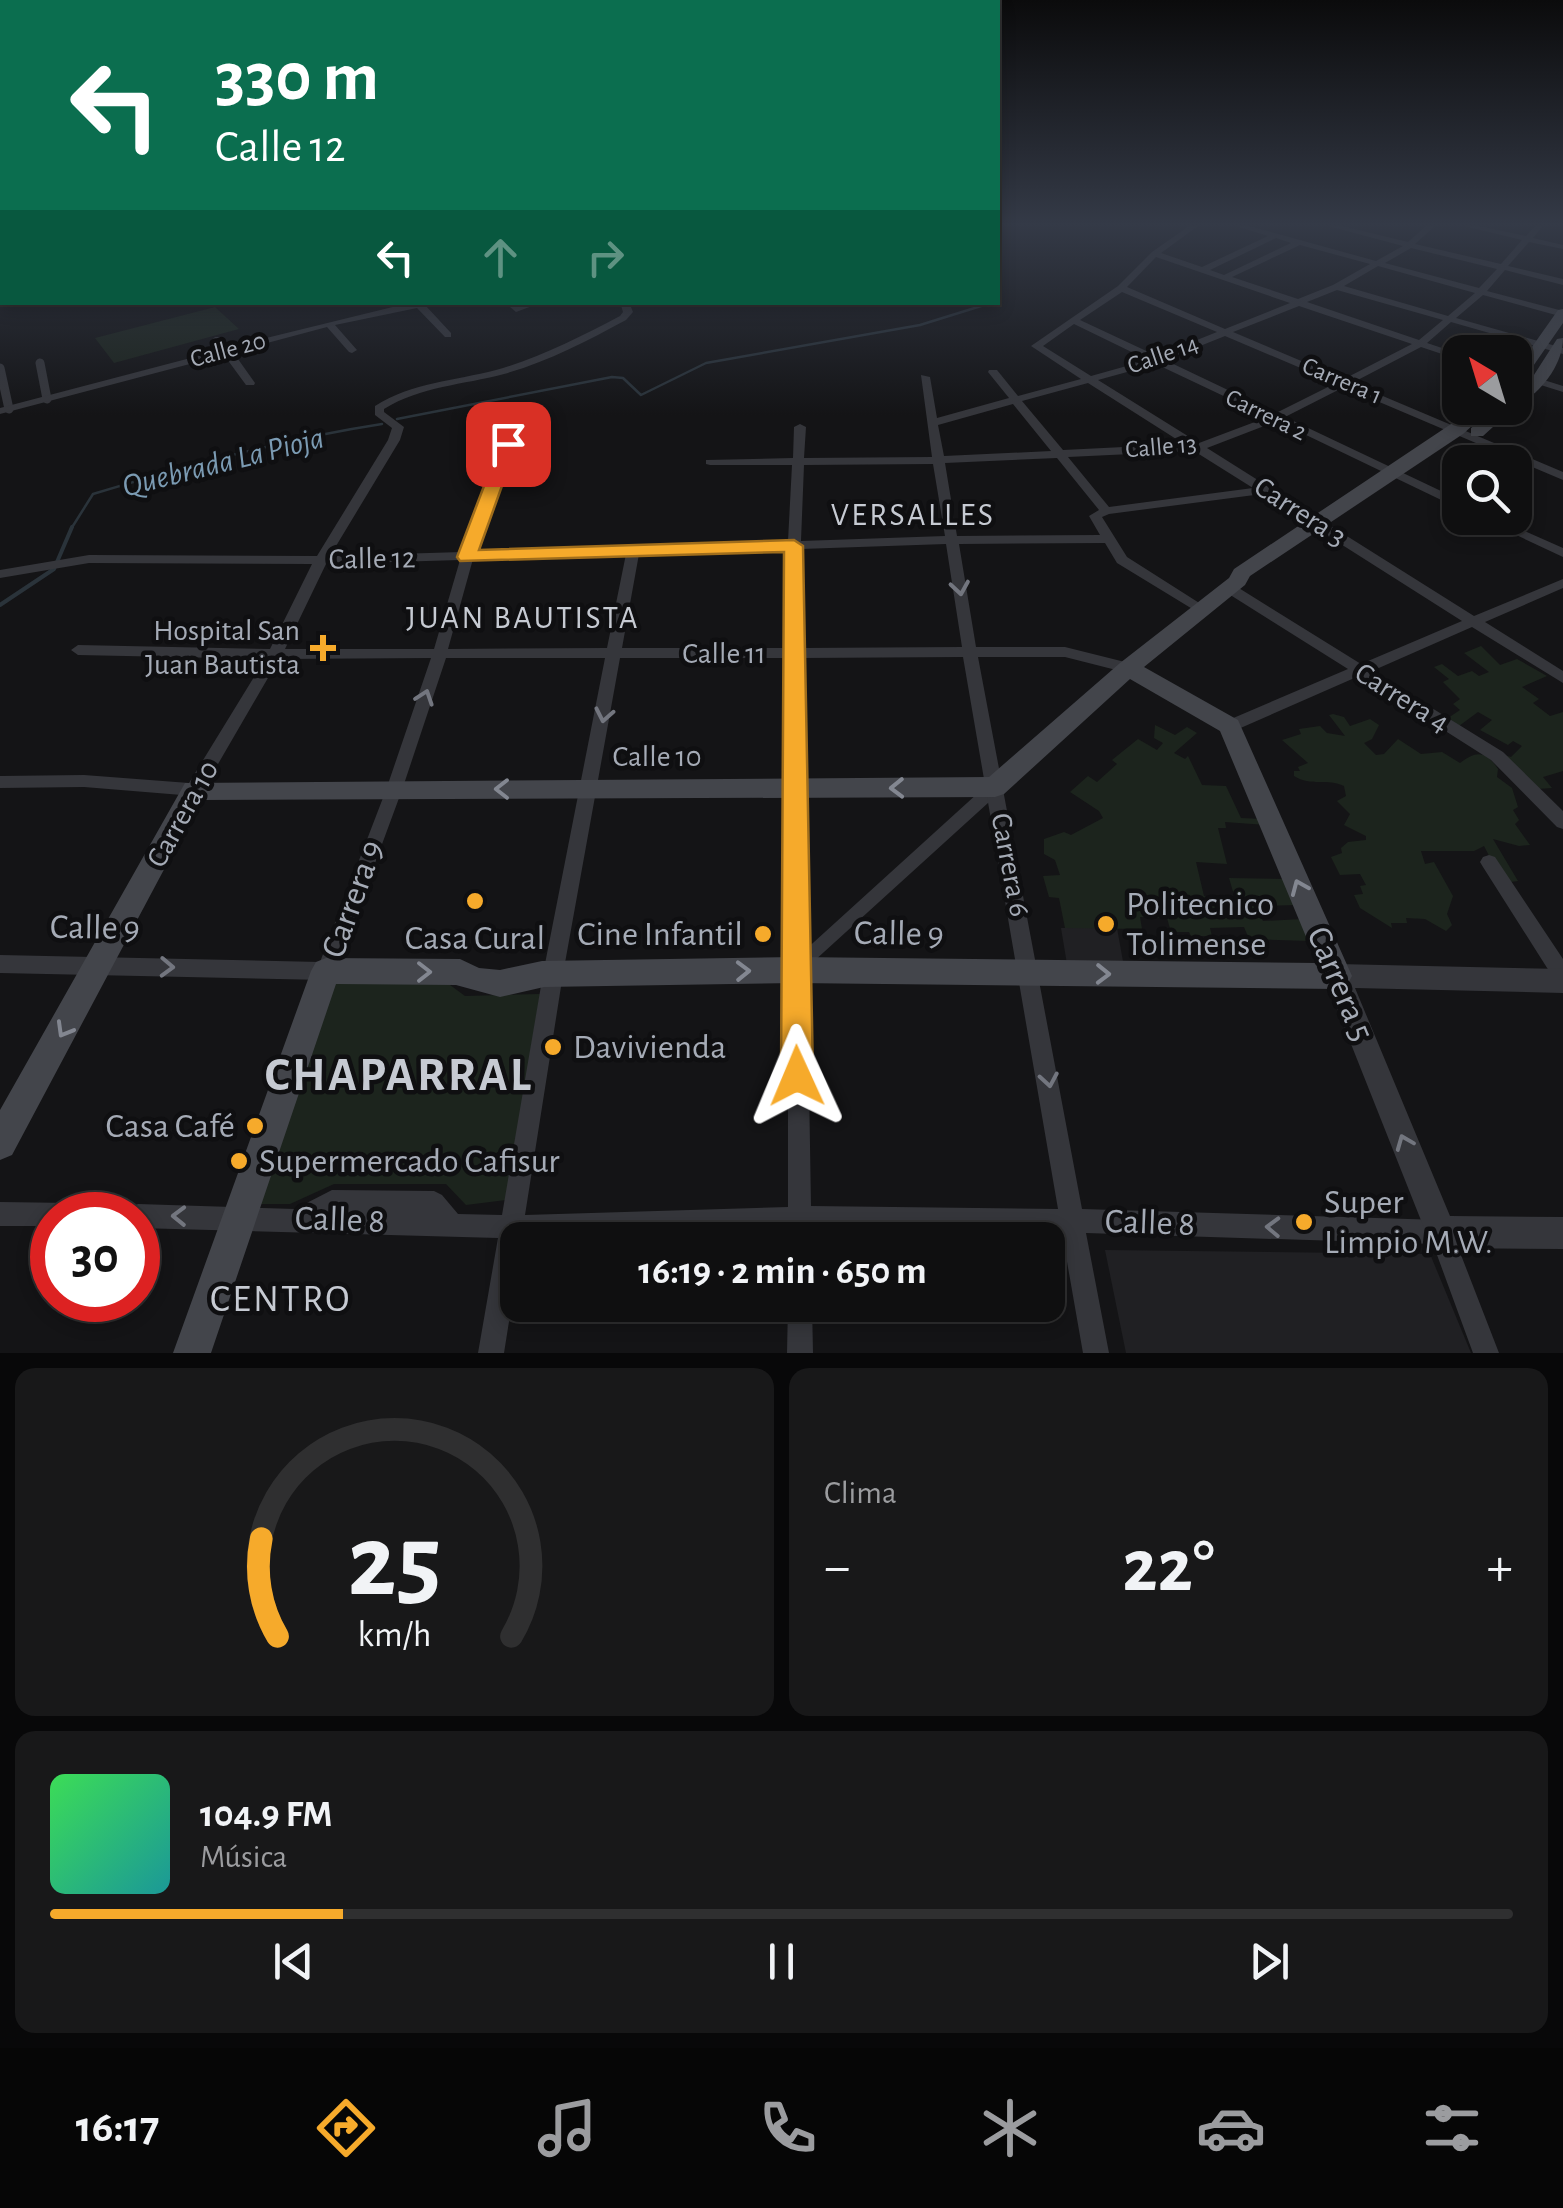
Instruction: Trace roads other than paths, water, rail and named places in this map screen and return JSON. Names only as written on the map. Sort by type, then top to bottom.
[{"type":"main road","points":[[1532,370],[1556,347],[1563,314]]},
{"type":"main road","points":[[1464,433],[1470,425]]},
{"type":"main road","points":[[995,787],[1199,610],[1234,585],[1254,580],[1321,526],[1477,425]]},
{"type":"main road","points":[[1128,668],[1230,726]]},
{"type":"main road","name":"Carrera 5","points":[[1230,726],[1337,976]]},
{"type":"main road","name":"Calle 10","points":[[194,790],[995,787]]},
{"type":"main road","name":"Carrera 10","points":[[0,1143],[194,790]]},
{"type":"main road","name":"Calle 9","points":[[326,972],[460,972],[475,983],[526,982],[542,974],[795,970],[1337,976]]},
{"type":"main road","name":"Carrera 9","points":[[192,1353],[326,972]]},
{"type":"street","points":[[1073,320],[1119,289]]},
{"type":"street","name":"Carrera 1","points":[[1124,289],[1563,476]]},
{"type":"street","points":[[1254,289],[1442,351]]},
{"type":"street","name":"Calle 14","points":[[933,423],[1014,397],[1154,361],[1331,289]]},
{"type":"street","points":[[1344,289],[1556,347]]},
{"type":"street","points":[[1470,289],[1563,314]]},
{"type":"street","name":"Calle 13","points":[[710,462],[940,460],[1200,446],[1273,419],[1420,344],[1484,289]]},
{"type":"street","name":"Calle 20","points":[[143,373],[413,305]]},
{"type":"street","points":[[424,305],[448,335]]},
{"type":"street","name":"Carrera 10","points":[[194,790],[275,654],[321,560],[368,487],[398,427],[379,413],[382,405],[424,388],[499,372],[552,354],[622,318],[628,312],[625,305]]},
{"type":"street","name":"Carrera 3","points":[[1073,320],[1036,346],[1563,678]]},
{"type":"street","name":"Carrera 2","points":[[1073,320],[1442,498]]},
{"type":"street","points":[[328,324],[352,350]]},
{"type":"street","points":[[218,339],[250,383]]},
{"type":"street","points":[[40,363],[46,398]]},
{"type":"street","points":[[0,368],[3,412]]},
{"type":"street","points":[[993,372],[1106,510]]},
{"type":"street","points":[[3,412],[143,373]]},
{"type":"street","points":[[3,412],[143,373]]},
{"type":"street","name":"Carrera 6","points":[[925,377],[970,653],[1096,1353]]},
{"type":"street","points":[[1532,380],[1563,389]]},
{"type":"street","points":[[800,428],[794,546],[800,1222]]},
{"type":"street","name":"Carrera 9","points":[[326,972],[394,790],[467,557],[508,444]]},
{"type":"street","points":[[1199,610],[1122,560],[1106,540],[1095,516],[1106,510],[1264,490]]},
{"type":"street","points":[[1523,535],[1563,553]]},
{"type":"street","name":"Calle 12","points":[[0,574],[68,561],[122,559],[321,560],[952,540],[1106,540]]},
{"type":"street","points":[[513,1222],[552,974],[633,550]]},
{"type":"street","points":[[1230,726],[1563,583]]},
{"type":"street","name":"Carrera 4","points":[[1234,585],[1358,671],[1497,756],[1563,822]]},
{"type":"street","name":"Calle 11","points":[[78,650],[275,654],[1065,652],[1128,668]]},
{"type":"street","name":"Calle 10","points":[[0,782],[84,781],[194,790]]},
{"type":"street","points":[[795,970],[995,787]]},
{"type":"street","points":[[1489,862],[1563,978]]},
{"type":"street","name":"Calle 9","points":[[0,964],[326,972]]},
{"type":"street","name":"Calle 9","points":[[1337,976],[1563,978]]},
{"type":"street","name":"Carrera 5","points":[[1337,976],[1486,1353]]},
{"type":"street","points":[[0,1214],[30,1214]]},
{"type":"street","name":"Calle 8","points":[[160,1216],[500,1226]]},
{"type":"street","name":"Calle 8","points":[[1013,1222],[1074,1220],[1563,1233]]},
{"type":"street","points":[[491,1353],[500,1299]]},
{"type":"street","points":[[800,1322],[800,1353]]},
{"type":"waterway","name":"Quebrada La Pioja","points":[[397,419],[612,377],[623,378],[641,395],[706,363],[920,325],[984,305]]},
{"type":"waterway","name":"Quebrada La Pioja","points":[[71,528],[93,494],[236,454],[382,424]]},
{"type":"waterway","name":"Quebrada La Pioja","points":[[0,605],[54,569],[71,528]]},
{"type":"place","name":"Hospital San Juan Bautista","points":[[323,648]]},
{"type":"place","name":"Casa Cural","points":[[475,901]]},
{"type":"place","name":"Politecnico Tolimense","points":[[1106,924]]},
{"type":"place","name":"Cine Infantil","points":[[763,934]]},
{"type":"place","name":"Davivienda","points":[[553,1047]]},
{"type":"place","name":"Casa Café","points":[[255,1126]]},
{"type":"place","name":"Supermercado Cafisur","points":[[239,1161]]},
{"type":"place","name":"Super Limpio M.W.","points":[[1304,1222]]},
{"type":"district","name":"VERSALLES","points":[[913,515]]},
{"type":"district","name":"JUAN BAUTISTA","points":[[523,618]]},
{"type":"district","name":"CHAPARRAL","points":[[399,1076]]},
{"type":"district","name":"CENTRO","points":[[281,1300]]}]
